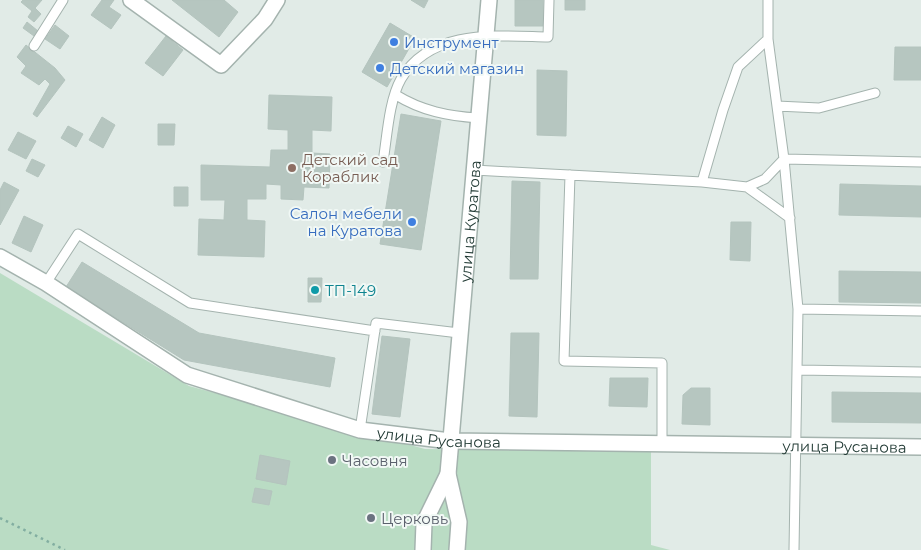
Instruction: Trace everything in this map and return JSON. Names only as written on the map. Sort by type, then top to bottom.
[{"type":"street","points":[[131,0],[221,65],[265,19],[277,0]]},
{"type":"street","name":"улица Куратова","points":[[448,474],[488,0]]},
{"type":"street","name":"улица Русанова","points":[[0,257],[46,283],[187,375],[360,430],[450,441],[662,442],[921,447]]},
{"type":"street","points":[[423,550],[424,523],[448,474]]},
{"type":"street","points":[[448,474],[459,522],[457,550]]},
{"type":"lane","points":[[34,46],[63,0]]},
{"type":"lane","points":[[383,162],[396,95],[401,80],[419,56],[437,46],[486,36],[548,37],[549,0]]},
{"type":"lane","points":[[768,0],[768,39],[784,159],[798,309],[798,445],[794,550]]},
{"type":"lane","points":[[702,182],[738,67],[768,39]]},
{"type":"lane","points":[[777,106],[819,108],[875,93]]},
{"type":"lane","points":[[396,95],[416,107],[450,116],[478,118]]},
{"type":"lane","points":[[747,187],[765,179],[784,159],[921,162]]},
{"type":"lane","points":[[474,170],[702,182],[747,187],[790,218]]},
{"type":"lane","points":[[570,175],[564,361],[662,363],[662,442]]},
{"type":"lane","points":[[46,283],[78,234],[190,303],[375,331]]},
{"type":"lane","points":[[798,309],[921,311]]},
{"type":"lane","points":[[360,430],[376,323],[460,333]]},
{"type":"lane","points":[[798,370],[921,372]]},
{"type":"path","points":[[0,518],[65,550]]},
{"type":"green space","points":[[0,273],[189,386],[425,449],[651,452],[651,545],[670,550],[0,550]]},
{"type":"building","points":[[23,0],[42,0],[35,8],[41,14],[34,22],[28,17],[32,11],[21,2]]},
{"type":"building","points":[[102,0],[114,0],[109,7],[121,15],[111,29],[91,15]]},
{"type":"building","points":[[172,0],[224,0],[238,12],[219,37]]},
{"type":"building","points":[[411,0],[428,0],[424,8]]},
{"type":"building","points":[[515,0],[543,0],[543,26],[515,26]]},
{"type":"building","points":[[565,0],[585,0],[585,10],[565,10]]},
{"type":"building","points":[[27,22],[38,31],[34,36],[23,28]]},
{"type":"building","points":[[390,23],[415,38],[387,87],[362,72]]},
{"type":"building","points":[[55,25],[69,36],[60,49],[45,39]]},
{"type":"building","points":[[166,36],[183,50],[163,76],[145,63]]},
{"type":"building","points":[[26,45],[55,68],[65,80],[37,117],[33,114],[50,84],[45,79],[39,85],[21,73],[26,66],[17,57]]},
{"type":"building","points":[[895,47],[921,47],[921,80],[894,80]]},
{"type":"building","points":[[537,70],[567,71],[566,136],[537,135]]},
{"type":"building","points":[[269,95],[332,97],[331,131],[312,130],[312,153],[330,154],[329,188],[304,187],[303,200],[281,199],[281,185],[266,184],[266,199],[247,199],[247,220],[265,221],[264,257],[198,255],[199,219],[224,220],[225,200],[201,200],[201,165],[270,167],[271,150],[288,150],[288,130],[268,129]]},
{"type":"building","points":[[401,114],[441,121],[421,250],[380,244]]},
{"type":"building","points":[[102,117],[115,125],[103,148],[89,140]]},
{"type":"building","points":[[158,124],[175,124],[174,145],[158,145]]},
{"type":"building","points":[[68,126],[83,134],[76,147],[61,138]]},
{"type":"building","points":[[18,132],[36,141],[26,159],[8,150]]},
{"type":"building","points":[[32,159],[45,165],[38,177],[26,171]]},
{"type":"building","points":[[512,181],[540,182],[538,279],[510,279]]},
{"type":"building","points":[[4,182],[19,190],[0,225],[0,190]]},
{"type":"building","points":[[840,184],[921,186],[921,217],[839,215]]},
{"type":"building","points":[[174,187],[188,187],[188,206],[174,206]]},
{"type":"building","points":[[24,216],[43,225],[31,252],[12,243]]},
{"type":"building","points":[[731,222],[751,222],[750,261],[730,260]]},
{"type":"building","points":[[82,262],[199,333],[335,358],[330,387],[184,360],[66,287]]},
{"type":"building","points":[[839,271],[921,272],[921,303],[839,302]]},
{"type":"building","name":"ТП-149","points":[[308,278],[322,278],[321,302],[308,302]]},
{"type":"building","points":[[511,333],[539,333],[537,417],[509,416]]},
{"type":"building","points":[[382,336],[410,339],[400,417],[372,414]]},
{"type":"building","points":[[610,378],[648,378],[647,407],[609,406]]},
{"type":"building","points":[[691,388],[710,388],[710,425],[682,424],[683,395]]},
{"type":"building","points":[[832,392],[921,393],[921,423],[832,422]]},
{"type":"building","points":[[260,455],[290,461],[286,485],[256,479]]},
{"type":"building","points":[[255,488],[272,491],[269,505],[252,502]]},
{"type":"place","name":"Инструмент","points":[[394,42]]},
{"type":"place","name":"Детский магазин","points":[[380,68]]},
{"type":"place","name":"Детский сад Кораблик","points":[[292,168]]},
{"type":"place","name":"Салон мебели на Куратова","points":[[412,222]]},
{"type":"place","name":"ТП-149","points":[[315,290]]},
{"type":"place","name":"Часовня","points":[[332,460]]},
{"type":"place","name":"Церковь","points":[[371,518]]}]
